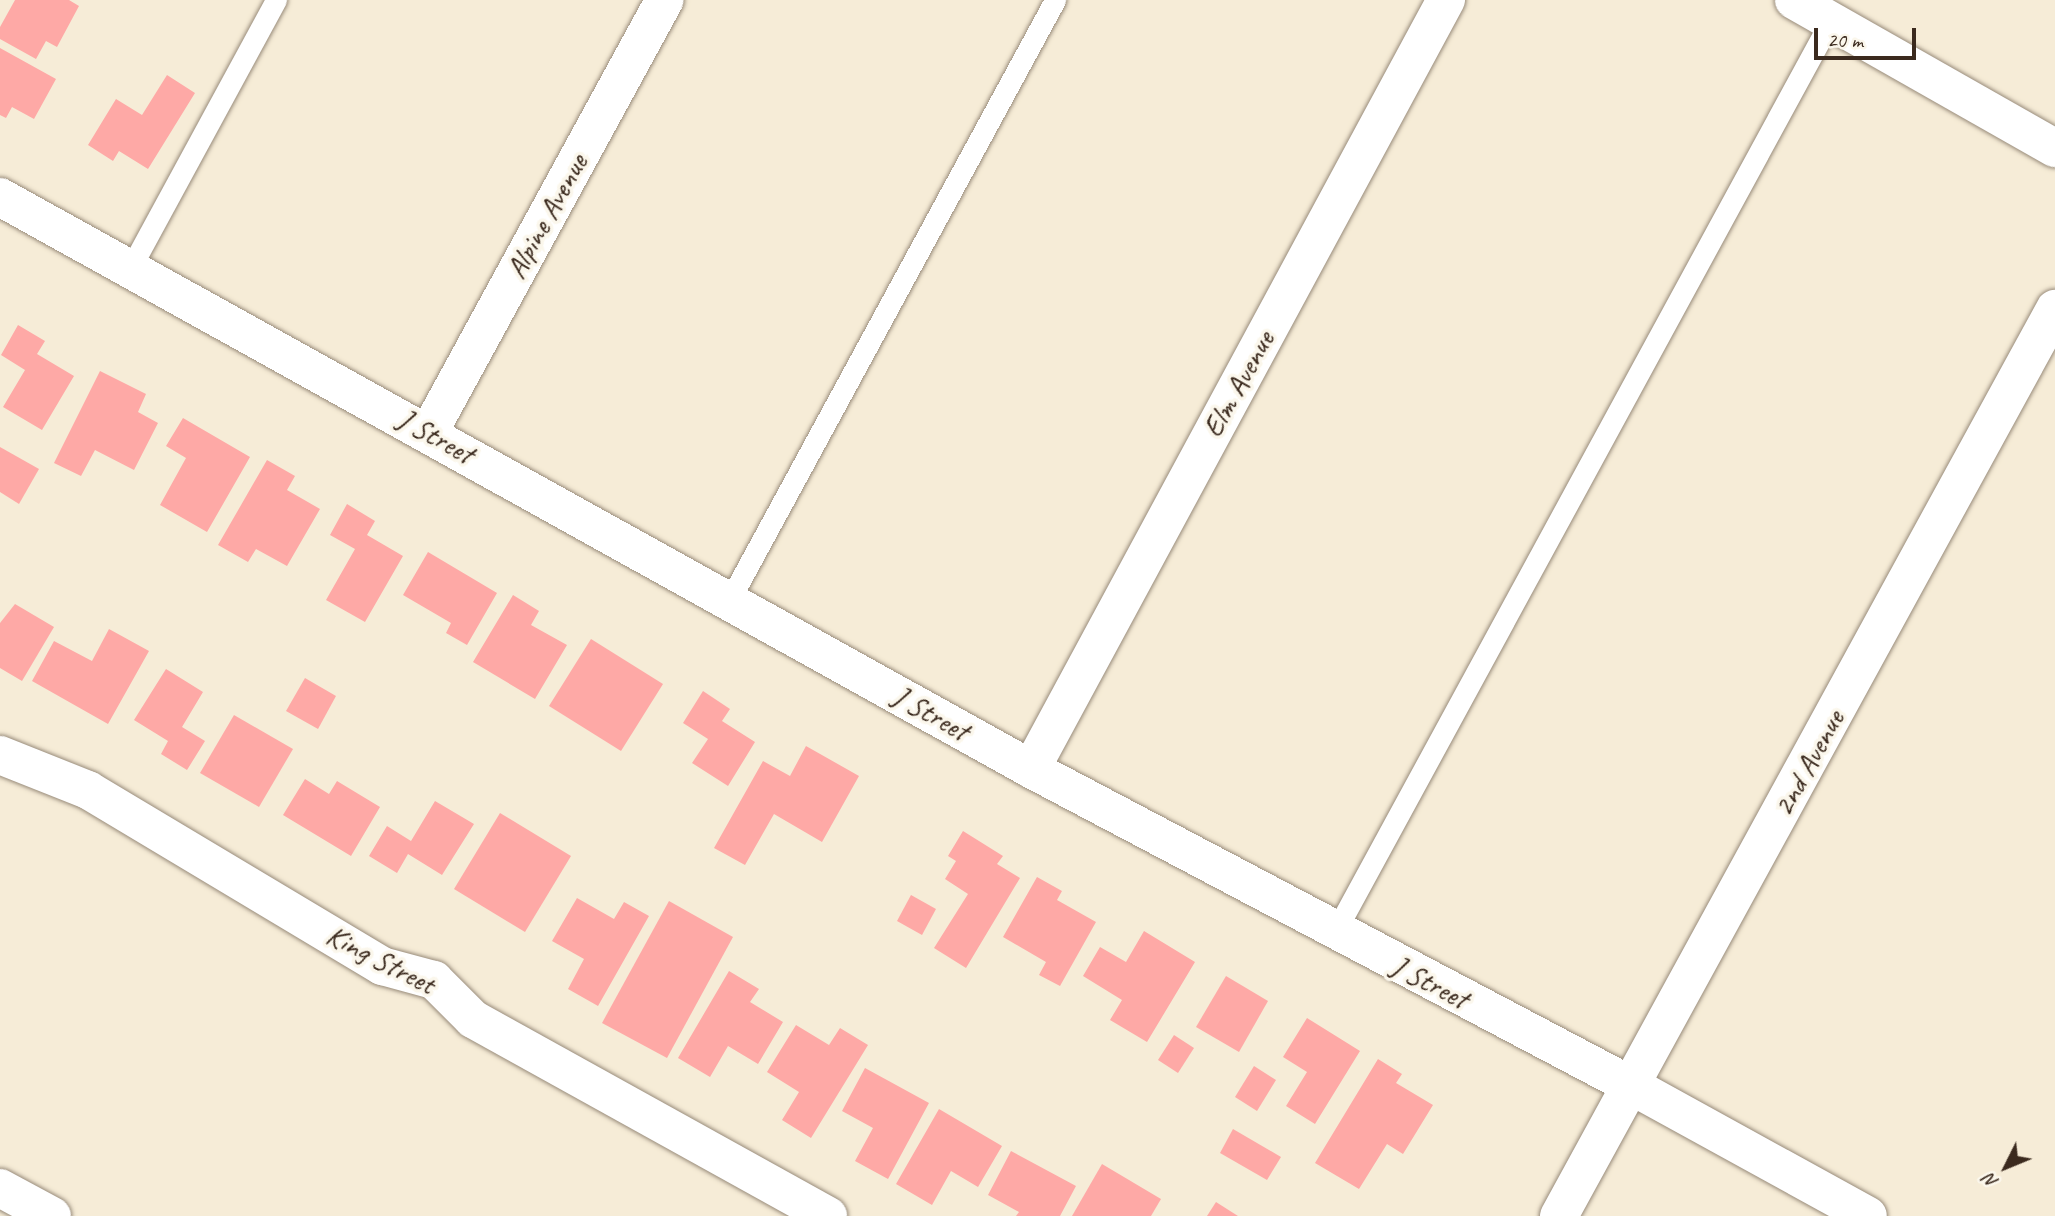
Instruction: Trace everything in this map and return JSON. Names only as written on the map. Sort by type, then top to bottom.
[{"type":"street","name":"Alpine Avenue","points":[[429,432],[665,0]]},
{"type":"street","name":"Elm Avenue","points":[[1031,769],[1446,0]]},
{"type":"street","points":[[1794,0],[2055,148]]},
{"type":"street","name":"J Street","points":[[0,197],[429,432],[1031,769],[1335,932],[1632,1086],[1868,1216]]},
{"type":"street","name":"2nd Avenue","points":[[1559,1216],[2055,309]]},
{"type":"street","name":"King Street","points":[[0,755],[88,790],[382,966],[434,980],[473,1019],[828,1216]]},
{"type":"street","points":[[0,1188],[52,1216]]},
{"type":"lane","points":[[131,267],[276,0]]},
{"type":"lane","points":[[730,601],[1055,0]]},
{"type":"lane","points":[[1335,932],[1831,20]]},
{"type":"building","points":[[15,0],[69,0],[79,6],[57,47],[46,41],[36,59],[0,39],[0,27]]},
{"type":"building","points":[[0,48],[56,79],[34,119],[12,107],[6,118],[0,115]]},
{"type":"building","points":[[167,75],[195,93],[148,169],[119,151],[113,161],[88,145],[116,99],[142,115]]},
{"type":"building","points":[[18,325],[45,341],[37,354],[74,376],[42,430],[3,407],[25,370],[1,355]]},
{"type":"building","points":[[100,371],[146,394],[138,412],[158,423],[134,470],[95,450],[81,476],[54,463]]},
{"type":"building","points":[[183,418],[250,457],[207,532],[160,505],[186,458],[166,446]]},
{"type":"building","points":[[0,447],[39,469],[19,504],[0,492]]},
{"type":"building","points":[[267,460],[295,476],[287,490],[320,509],[287,566],[256,549],[248,562],[218,545]]},
{"type":"building","points":[[347,504],[375,521],[367,535],[403,556],[365,622],[326,600],[355,549],[330,535]]},
{"type":"building","points":[[428,552],[497,593],[467,645],[446,633],[451,623],[403,595]]},
{"type":"building","points":[[513,595],[539,611],[531,625],[567,645],[535,699],[473,662]]},
{"type":"building","points":[[15,604],[54,627],[22,681],[0,668],[0,623]]},
{"type":"building","points":[[109,629],[149,651],[108,724],[32,681],[54,641],[92,661]]},
{"type":"building","points":[[591,639],[663,684],[621,751],[549,706]]},
{"type":"building","points":[[166,669],[203,692],[182,727],[205,741],[187,770],[161,754],[168,741],[134,720]]},
{"type":"building","points":[[305,678],[336,696],[318,729],[286,711]]},
{"type":"building","points":[[703,691],[730,709],[722,721],[755,742],[728,786],[692,763],[708,739],[683,723]]},
{"type":"building","points":[[234,715],[293,749],[259,807],[200,773]]},
{"type":"building","points":[[806,746],[859,776],[822,842],[774,814],[745,865],[714,848],[763,761],[790,776]]},
{"type":"building","points":[[305,779],[329,794],[337,781],[380,807],[351,856],[283,815]]},
{"type":"building","points":[[435,801],[474,824],[442,875],[408,854],[397,873],[369,856],[387,826],[411,841]]},
{"type":"building","points":[[500,813],[571,856],[525,932],[454,889]]},
{"type":"building","points":[[963,831],[1003,856],[997,864],[1020,878],[966,968],[934,948],[968,894],[945,879],[956,861],[948,856]]},
{"type":"building","points":[[1037,877],[1062,891],[1057,900],[1096,922],[1060,986],[1039,975],[1046,962],[1003,937]]},
{"type":"building","points":[[911,895],[936,909],[922,935],[897,921]]},
{"type":"building","points":[[577,898],[614,919],[624,902],[649,916],[598,1006],[568,989],[584,959],[552,941]]},
{"type":"building","points":[[669,901],[733,937],[667,1058],[602,1023]]},
{"type":"building","points":[[1144,931],[1195,962],[1147,1042],[1110,1020],[1122,1000],[1083,976],[1100,947],[1126,962]]},
{"type":"building","points":[[729,971],[759,989],[750,1002],[783,1022],[758,1064],[728,1046],[710,1077],[678,1058]]},
{"type":"building","points":[[1226,976],[1268,1001],[1239,1052],[1196,1027]]},
{"type":"building","points":[[1307,1018],[1360,1051],[1315,1124],[1286,1106],[1307,1072],[1283,1057]]},
{"type":"building","points":[[796,1025],[829,1045],[840,1028],[868,1045],[811,1138],[782,1120],[799,1092],[767,1072]]},
{"type":"building","points":[[1174,1035],[1194,1048],[1178,1073],[1158,1060]]},
{"type":"building","points":[[1378,1059],[1402,1074],[1396,1083],[1433,1105],[1403,1154],[1387,1144],[1359,1189],[1315,1163]]},
{"type":"building","points":[[1254,1066],[1276,1080],[1257,1111],[1235,1097]]},
{"type":"building","points":[[865,1068],[929,1103],[888,1179],[855,1161],[873,1128],[842,1111]]},
{"type":"building","points":[[939,1109],[1002,1146],[978,1187],[951,1171],[932,1205],[896,1184]]},
{"type":"building","points":[[1233,1129],[1281,1157],[1267,1180],[1220,1153]]},
{"type":"building","points":[[1011,1151],[1076,1186],[1060,1216],[1016,1216],[1019,1212],[988,1195]]},
{"type":"building","points":[[1102,1164],[1161,1199],[1151,1216],[1072,1216]]},
{"type":"building","points":[[1216,1202],[1238,1216],[1207,1216]]}]
